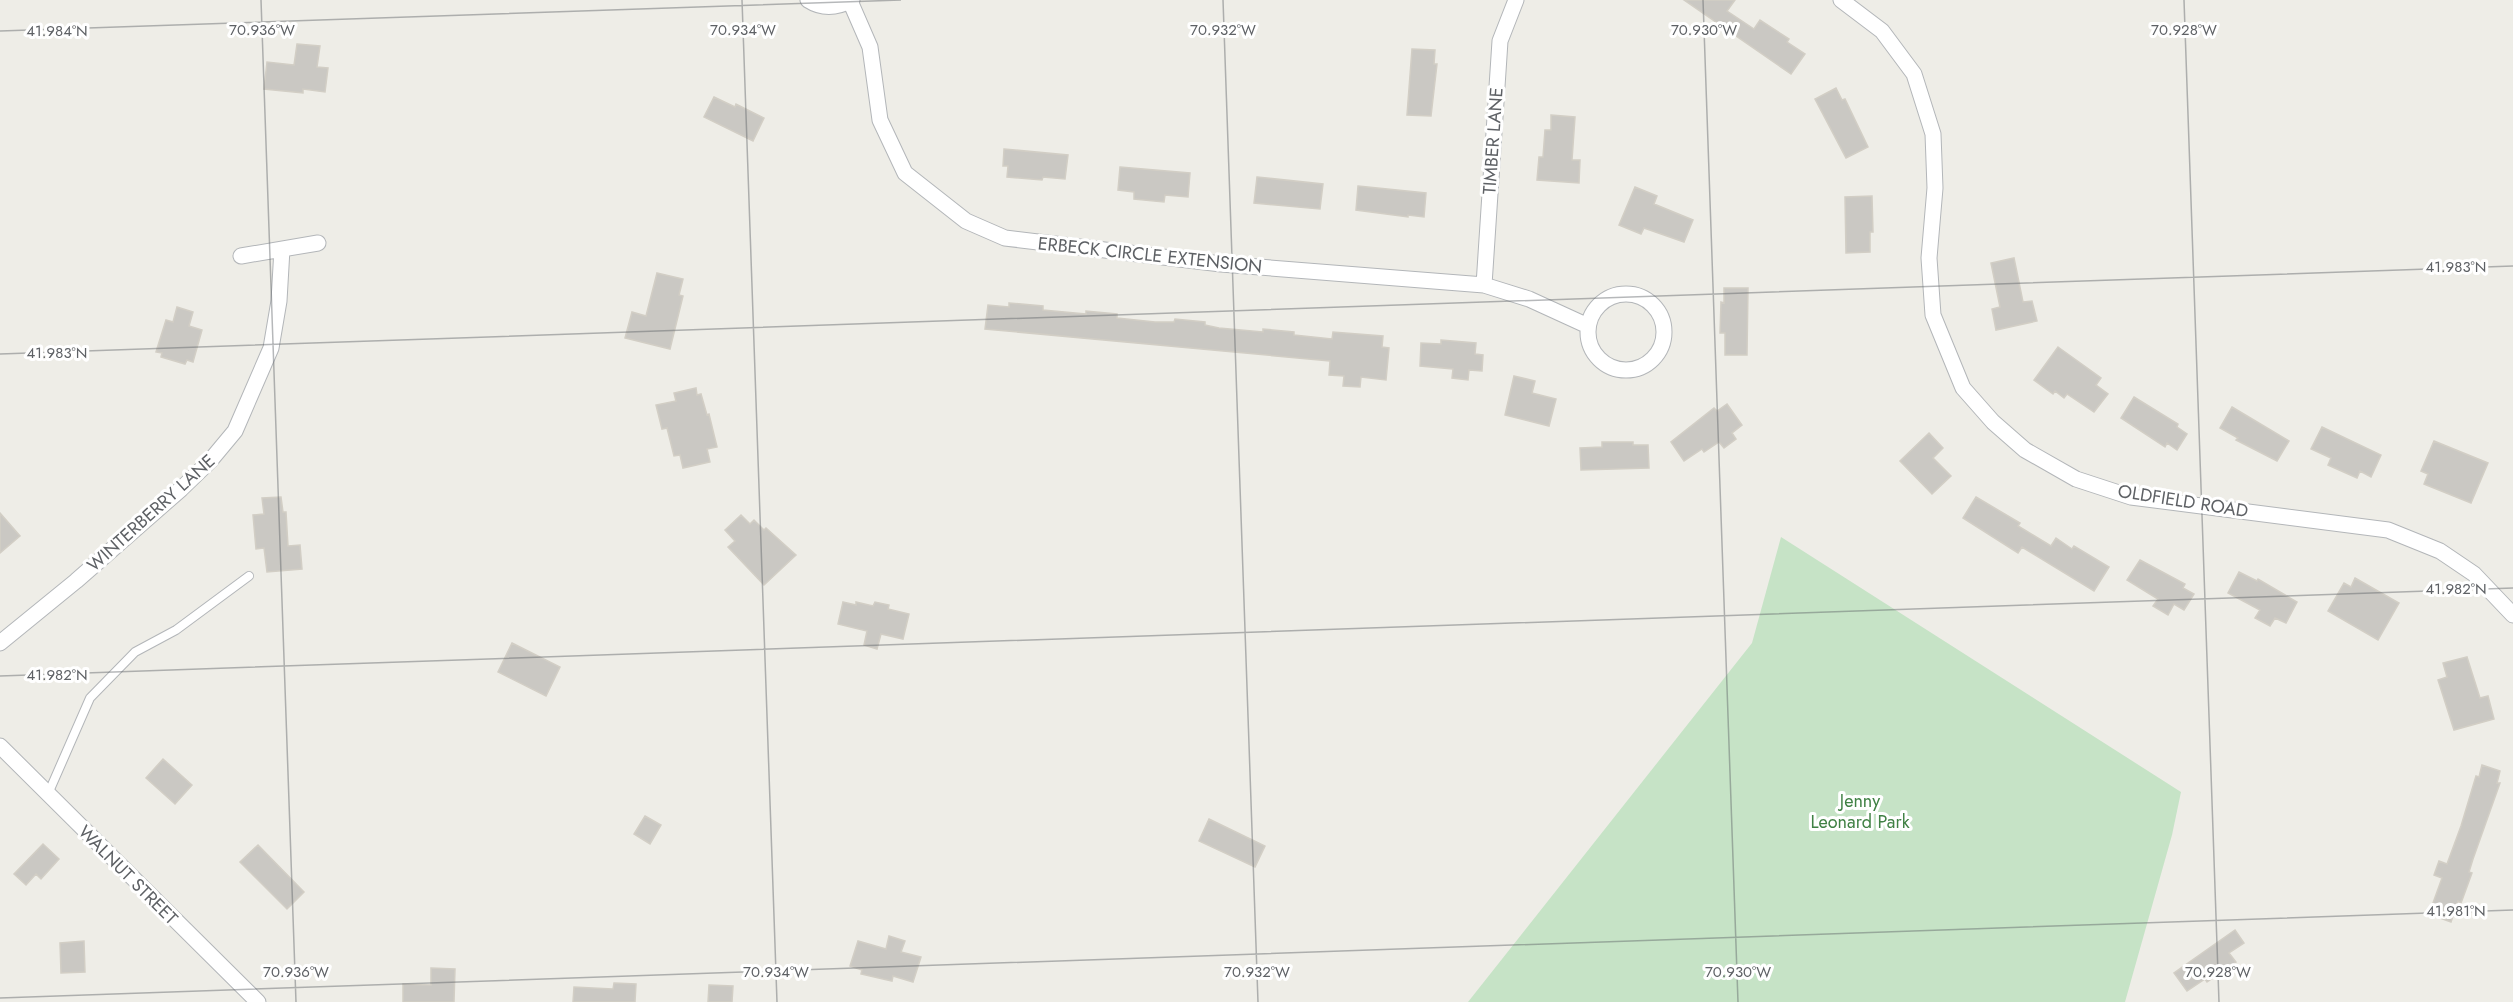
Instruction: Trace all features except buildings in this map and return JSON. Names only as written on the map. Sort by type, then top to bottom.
[{"type":"street","points":[[807,0],[830,7],[851,1]]},
{"type":"street","name":"TIMBER LANE","points":[[1484,285],[1500,41],[1516,0]]},
{"type":"street","name":"OLDFIELD ROAD","points":[[1841,0],[1881,32],[1914,74],[1933,134],[1935,188],[1929,258],[1934,315],[1963,388],[1993,422],[2025,450],[2076,479],[2131,497],[2388,530],[2440,551],[2474,574],[2513,615]]},
{"type":"street","name":"ERBECK CIRCLE EXTENSION","points":[[851,1],[870,47],[880,120],[905,173],[966,221],[1005,238],[1221,264],[1484,285],[1529,298],[1588,326]]},
{"type":"street","points":[[241,256],[318,243]]},
{"type":"street","name":"WINTERBERRY LANE","points":[[0,643],[76,581],[181,489],[210,461],[235,431],[271,348],[279,301],[282,249]]},
{"type":"street","points":[[1622,294],[1634,295],[1646,300],[1655,308],[1664,331],[1662,344],[1656,355],[1641,366],[1623,370],[1611,367],[1592,351],[1588,339],[1588,326],[1592,314],[1600,304],[1622,294]]},
{"type":"street","name":"WALNUT STREET","points":[[0,746],[258,1002]]},
{"type":"lane","points":[[48,795],[90,698],[135,652],[176,630],[249,576]]},
{"type":"green space","name":"Jenny Leonard Park","points":[[1781,537],[2181,792],[2172,835],[2125,1002],[1468,1002],[1752,643]]}]
